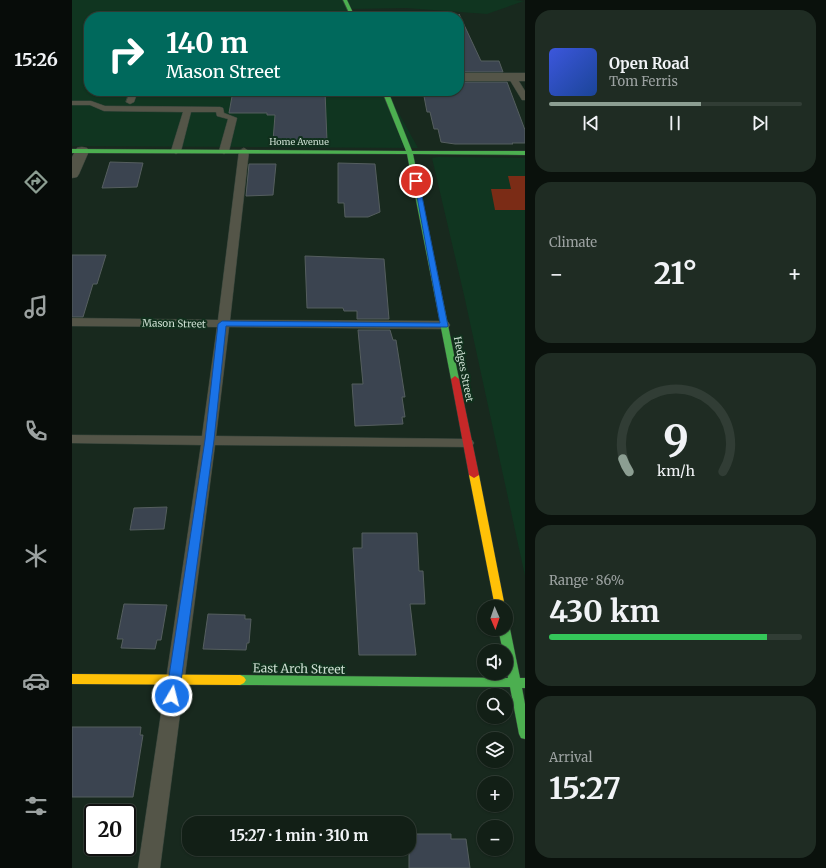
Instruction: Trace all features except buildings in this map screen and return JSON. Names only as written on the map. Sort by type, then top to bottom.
[{"type":"street","points":[[345,0],[351,12]]},
{"type":"street","points":[[464,77],[525,77]]},
{"type":"street","name":"Hedges Street","points":[[387,96],[410,153],[499,600]]},
{"type":"street","points":[[72,174],[77,150]]},
{"type":"street","name":"Home Avenue","points":[[77,150],[525,154]]},
{"type":"street","points":[[505,636],[525,734]]},
{"type":"street","name":"East Arch Street","points":[[72,679],[525,683]]},
{"type":"lane","points":[[512,77],[525,98]]},
{"type":"lane","points":[[130,102],[132,96]]},
{"type":"lane","points":[[72,103],[91,103],[104,108],[220,110],[220,114],[232,118],[224,151]]},
{"type":"lane","points":[[176,151],[188,109]]},
{"type":"lane","points":[[149,868],[209,440],[244,151]]},
{"type":"lane","name":"Mason Street","points":[[72,322],[444,326]]},
{"type":"lane","points":[[72,439],[467,443]]},
{"type":"shaded area","points":[[72,0],[524,1],[487,14],[406,8],[351,9],[352,12],[84,12],[84,96],[391,96],[418,148],[72,146]]},
{"type":"shaded area","points":[[432,158],[525,158],[525,576],[464,295]]},
{"type":"shaded area","points":[[508,176],[525,176],[525,210],[495,210],[491,189],[511,189]]},
{"type":"traffic: fast","points":[[345,0],[351,12]]},
{"type":"traffic: fast","points":[[387,96],[410,153],[455,379]]},
{"type":"traffic: fast","points":[[72,151],[525,153]]},
{"type":"traffic: fast","points":[[505,636],[525,734]]},
{"type":"traffic: fast","points":[[240,680],[525,683]]},
{"type":"traffic: slow","points":[[474,475],[499,600]]},
{"type":"traffic: slow","points":[[72,679],[240,680]]},
{"type":"traffic: jam","points":[[455,379],[474,475]]},
{"type":"route","points":[[172,696],[209,440],[222,324],[444,326],[416,181]]}]
